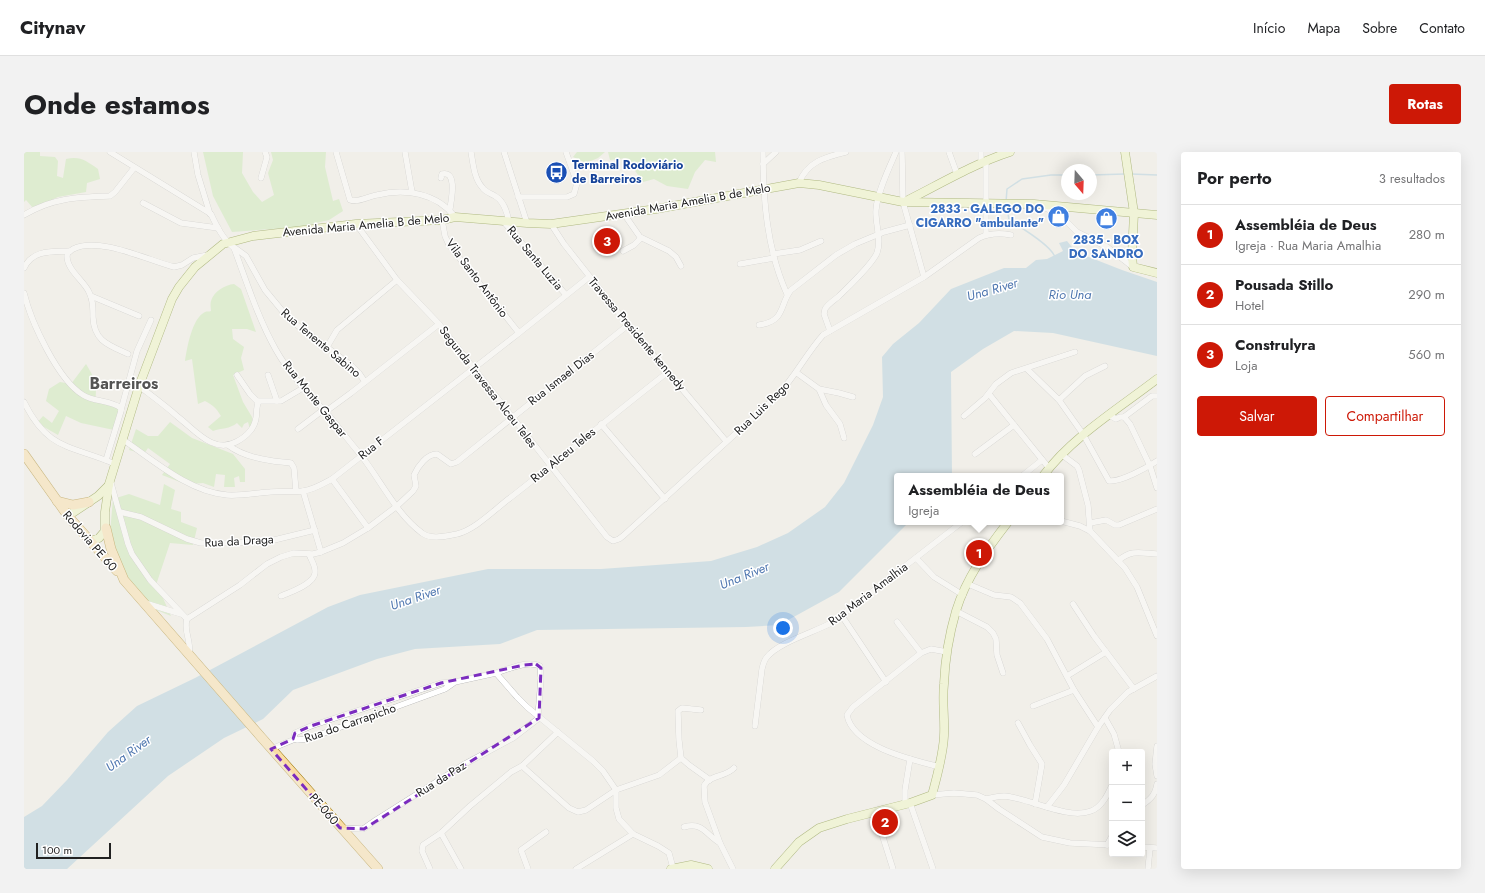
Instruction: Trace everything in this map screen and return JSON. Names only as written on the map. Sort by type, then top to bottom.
[{"type":"main road","name":"Rodovia PE 60","points":[[24,454],[68,516],[191,656]]},
{"type":"main road","points":[[57,501],[73,505],[88,502]]},
{"type":"main road","points":[[106,528],[111,549],[124,580]]},
{"type":"main road","name":"PE-060","points":[[191,656],[340,828],[378,869]]},
{"type":"street","points":[[110,152],[211,214]]},
{"type":"street","name":"Rua Monte Gaspar","points":[[194,152],[198,175],[211,214],[227,242],[234,248],[264,327],[283,362],[303,388],[361,455],[397,506]]},
{"type":"street","points":[[261,178],[267,156],[265,152]]},
{"type":"street","points":[[336,152],[349,198],[352,201],[384,193],[412,192],[435,200],[450,209],[455,217]]},
{"type":"street","points":[[471,152],[475,171],[481,186],[501,201],[508,215],[507,222]]},
{"type":"street","points":[[504,152],[527,223]]},
{"type":"street","points":[[518,197],[567,197],[574,194],[577,184],[566,152]]},
{"type":"street","points":[[763,152],[767,219],[774,256],[787,294]]},
{"type":"street","points":[[763,164],[776,152]]},
{"type":"street","points":[[799,184],[804,172],[818,162],[846,152]]},
{"type":"street","points":[[830,331],[824,314],[825,309],[856,279],[874,258],[878,248],[876,213],[880,196],[896,152]]},
{"type":"street","points":[[902,152],[903,202],[924,277]]},
{"type":"street","points":[[949,152],[957,174]]},
{"type":"street","points":[[981,152],[989,158]]},
{"type":"street","points":[[903,202],[989,158],[1010,152]]},
{"type":"street","points":[[406,153],[412,192]]},
{"type":"street","points":[[1125,154],[1134,213],[1132,255],[1133,267]]},
{"type":"street","points":[[989,158],[986,202],[986,235],[998,233],[1011,235]]},
{"type":"street","points":[[24,216],[52,202],[72,198],[113,194],[134,168]]},
{"type":"street","points":[[441,178],[442,174],[447,174],[452,180],[450,209]]},
{"type":"street","name":"Avenida Maria Amelia B de Melo","points":[[106,528],[105,512],[110,482],[115,464],[140,386],[172,299],[187,276],[218,246],[227,242],[253,236],[356,224],[442,220],[455,217],[507,222],[551,224],[624,214],[799,184],[819,185],[880,196],[903,202],[986,202],[1036,204],[1157,215]]},
{"type":"street","points":[[143,203],[181,223],[218,228]]},
{"type":"street","points":[[1036,204],[1059,214],[1077,232],[1106,247],[1133,267],[1157,273]]},
{"type":"street","points":[[624,214],[641,238],[669,251],[676,257],[681,266]]},
{"type":"street","name":"Vila Santo Antônio","points":[[442,220],[445,236],[450,245],[519,333]]},
{"type":"street","name":"Rua Santa Luzia","points":[[507,222],[566,295]]},
{"type":"street","name":"Segunda Travessa Alceu Teles","points":[[356,224],[397,280],[439,324],[550,467],[608,538],[615,541],[623,536]]},
{"type":"street","name":"Travessa Presidente kennedy","points":[[551,224],[564,244],[628,325],[726,441]]},
{"type":"street","points":[[760,325],[775,320],[783,309],[787,294],[836,255],[855,244],[910,225]]},
{"type":"street","name":"Rua Luis Rego","points":[[623,536],[777,396],[797,373],[814,346],[823,335],[924,277],[986,235]]},
{"type":"street","points":[[623,251],[634,245],[641,238]]},
{"type":"street","points":[[740,264],[800,250],[821,241]]},
{"type":"street","points":[[24,268],[30,258],[39,254],[70,251],[81,247],[106,247],[118,249],[174,267],[182,265],[199,256],[208,255]]},
{"type":"street","name":"Rua Tenente Sabino","points":[[234,248],[246,256],[265,290],[289,319],[352,366],[365,382]]},
{"type":"street","points":[[70,251],[67,256],[70,265],[88,290],[90,296],[93,307],[94,324],[98,336],[106,343],[128,354]]},
{"type":"street","name":"Rua F","points":[[122,440],[175,475],[218,494],[235,495],[262,492],[303,491],[311,489],[332,479],[519,333],[589,276]]},
{"type":"street","points":[[327,347],[337,330],[397,280]]},
{"type":"street","points":[[24,294],[44,345],[67,380],[84,396],[116,405],[120,407],[121,410]]},
{"type":"street","points":[[90,296],[140,316]]},
{"type":"street","points":[[106,460],[138,351],[151,320]]},
{"type":"street","name":"Rua Tenente Sabino","points":[[298,429],[365,382],[439,324]]},
{"type":"street","name":"Rua Ismael Dias","points":[[397,506],[415,489],[414,474],[419,466],[428,457],[437,454],[449,463],[454,464],[628,325]]},
{"type":"street","points":[[964,416],[988,394],[996,384],[1011,373],[1075,352]]},
{"type":"street","points":[[1059,400],[1085,376],[1105,366]]},
{"type":"street","points":[[1027,368],[1037,380],[1059,400],[1083,434],[1109,481],[1117,480],[1150,466],[1157,461]]},
{"type":"street","name":"Rua Alceu Teles","points":[[397,506],[408,520],[425,535],[437,538],[456,534],[473,527],[668,372]]},
{"type":"street","points":[[797,373],[819,389],[853,397]]},
{"type":"street","points":[[225,445],[243,438],[254,427],[257,419],[258,402],[250,394],[237,374]]},
{"type":"street","points":[[268,375],[277,401]]},
{"type":"street","points":[[1045,473],[1061,454],[1083,434],[1157,380]]},
{"type":"street","points":[[140,386],[201,437],[215,444],[225,445],[252,456],[270,461],[291,464],[294,468],[296,491]]},
{"type":"street","points":[[258,402],[262,400],[284,400],[303,388]]},
{"type":"street","points":[[819,389],[826,405],[840,424],[844,438]]},
{"type":"street","points":[[988,394],[1049,468]]},
{"type":"street","points":[[1112,413],[1116,419],[1124,417],[1152,396],[1157,396]]},
{"type":"street","points":[[24,402],[36,424],[52,439],[62,445],[115,464]]},
{"type":"street","points":[[1124,417],[1130,424],[1150,466],[1157,488]]},
{"type":"street","points":[[601,424],[665,499]]},
{"type":"street","points":[[975,454],[1014,425]]},
{"type":"street","points":[[1061,454],[1077,466],[1079,470],[1088,505],[1090,531]]},
{"type":"street","points":[[1026,473],[1042,460]]},
{"type":"street","points":[[332,479],[368,528]]},
{"type":"street","points":[[68,516],[100,494],[110,482]]},
{"type":"street","points":[[110,482],[132,554],[150,580],[185,617],[191,656]]},
{"type":"street","points":[[303,491],[316,530],[321,552]]},
{"type":"street","points":[[185,617],[240,584],[267,564],[281,557],[294,553],[309,554],[321,552],[343,543],[368,528],[397,506]]},
{"type":"street","points":[[1090,522],[1106,520],[1115,525],[1119,525],[1157,509]]},
{"type":"street","name":"Rua da Draga","points":[[120,512],[141,517],[181,537],[201,543],[229,543],[270,540],[316,530]]},
{"type":"street","points":[[1064,522],[1080,526],[1090,531],[1125,568],[1137,587],[1157,636]]},
{"type":"street","name":"Rua Maria Amalhia","points":[[755,726],[762,669],[766,658],[786,644],[823,628],[842,616],[868,594],[958,525]]},
{"type":"street","points":[[932,795],[940,767],[944,736],[943,684],[947,652],[956,611],[968,584],[985,554],[1006,525]]},
{"type":"street","points":[[91,541],[101,537],[106,528]]},
{"type":"street","points":[[282,596],[307,584],[314,577],[315,569],[309,554]]},
{"type":"street","points":[[1118,561],[1127,554],[1157,554]]},
{"type":"street","points":[[916,558],[934,577],[963,594]]},
{"type":"street","points":[[968,584],[994,595],[1011,597],[1020,603],[1047,639],[1074,690],[1098,727]]},
{"type":"street","points":[[143,602],[185,617]]},
{"type":"street","points":[[1073,604],[1134,689]]},
{"type":"street","points":[[956,611],[987,626],[993,632],[995,636],[998,661],[1003,673]]},
{"type":"street","points":[[842,616],[886,682]]},
{"type":"street","points":[[897,622],[921,653]]},
{"type":"street","points":[[940,767],[888,752],[867,741],[847,718],[847,713],[921,653],[931,650],[947,652]]},
{"type":"street","points":[[1067,676],[1106,652]]},
{"type":"street","points":[[455,682],[524,665],[536,664],[540,666],[541,678],[539,717]]},
{"type":"street","points":[[496,673],[517,697],[603,771],[616,790],[616,808],[619,820],[633,834],[658,846],[669,854],[672,869],[691,865],[708,869]]},
{"type":"street","points":[[1047,807],[1064,785],[1104,718],[1122,697],[1157,676]]},
{"type":"street","name":"Rua do Carrapicho","points":[[455,682],[445,689],[331,731],[301,740],[295,738],[294,736],[295,733],[311,726],[441,683],[455,682]]},
{"type":"street","points":[[1033,706],[1074,690]]},
{"type":"street","points":[[701,710],[682,708],[678,711],[680,749],[682,758],[710,780]]},
{"type":"street","name":"Rua da Paz","points":[[340,828],[366,828],[376,820],[463,765],[516,735],[539,717]]},
{"type":"street","points":[[1104,718],[1114,734],[1118,749]]},
{"type":"street","points":[[1018,724],[1042,764],[1035,804]]},
{"type":"street","points":[[430,868],[422,851],[422,847],[425,843],[441,832],[511,772],[522,766],[558,732]]},
{"type":"street","points":[[271,749],[295,738]]},
{"type":"street","points":[[1157,746],[1155,764],[1157,776]]},
{"type":"street","points":[[522,766],[569,808],[582,812],[616,790],[656,776],[667,770],[682,758]]},
{"type":"street","points":[[910,759],[905,790],[908,804],[933,869]]},
{"type":"street","points":[[733,869],[720,843],[705,802],[704,786],[710,780],[728,774],[734,768]]},
{"type":"street","points":[[1145,802],[1155,794],[1157,784]]},
{"type":"street","points":[[986,799],[1003,796],[1069,812],[1083,812],[1092,811],[1109,792]]},
{"type":"street","points":[[776,869],[799,842],[819,828],[847,819],[908,804],[932,795],[954,793],[970,794],[986,799],[999,810],[1042,837],[1070,843],[1109,845]]},
{"type":"street","points":[[875,812],[893,869]]},
{"type":"street","points":[[684,827],[696,825],[720,843]]},
{"type":"street","points":[[441,832],[461,869]]},
{"type":"street","points":[[528,869],[521,850],[546,832]]},
{"type":"street","points":[[576,869],[633,834]]},
{"type":"street","points":[[1145,847],[1157,848]]},
{"type":"street","points":[[1148,869],[1150,848]]},
{"type":"highlighted area","points":[[536,664],[541,668],[539,718],[364,829],[340,828],[271,749],[293,739],[295,733],[311,726],[441,683],[524,665]]},
{"type":"green space","points":[[24,152],[40,152],[40,156],[55,157],[58,161],[57,176],[63,178],[66,159],[76,158],[83,160],[98,169],[100,179],[87,183],[86,192],[58,197],[33,208],[26,200],[24,202]]},
{"type":"green space","points":[[203,152],[243,152],[242,173],[253,192],[262,202],[274,195],[268,173],[273,160],[271,152],[326,152],[325,167],[333,201],[339,199],[343,211],[329,220],[299,227],[232,232],[213,196]]},
{"type":"green space","points":[[577,152],[605,152],[598,158],[586,163],[573,157]]},
{"type":"green space","points":[[608,152],[715,152],[716,162],[705,160],[695,172],[688,189],[667,186],[654,179],[643,182],[626,158],[610,160]]},
{"type":"green space","points":[[234,284],[241,289],[256,332],[247,329],[232,329],[233,339],[244,347],[241,358],[244,370],[233,375],[243,402],[252,417],[253,422],[250,429],[248,422],[244,424],[242,428],[237,423],[213,431],[208,427],[221,416],[214,407],[205,401],[198,404],[192,359],[185,361],[193,327],[200,315],[211,311],[212,297],[217,291]]},
{"type":"green space","points":[[86,364],[95,381],[95,401],[120,409],[114,430],[81,423],[66,416],[58,435],[37,423],[43,416],[52,423],[59,411],[46,401],[49,389],[60,382],[71,384]]},
{"type":"green space","points":[[170,422],[192,438],[233,454],[245,469],[245,482],[240,482],[239,476],[234,478],[235,487],[224,487],[225,475],[216,474],[214,487],[203,483],[191,484],[180,482],[162,475],[170,464],[148,448],[144,454],[129,450],[136,429],[148,436],[158,436]]},
{"type":"green space","points":[[164,484],[175,490],[171,509],[181,512],[181,522],[197,528],[193,545],[170,543],[155,588],[162,596],[171,616],[154,609],[127,580],[110,533],[113,499],[129,494],[160,505]]},
{"type":"water","name":"Rio Una","points":[[1067,241],[1076,252],[1157,282],[1157,356],[1053,333],[1014,331],[983,349],[951,372],[952,473],[894,473],[894,525],[906,525],[839,592],[779,625],[746,627],[537,630],[500,644],[415,649],[377,659],[293,690],[263,719],[224,738],[168,776],[67,869],[24,869],[24,817],[42,806],[67,780],[108,732],[137,706],[195,678],[328,607],[360,595],[488,569],[601,569],[711,561],[757,547],[788,533],[825,507],[844,483],[873,425],[883,397],[882,357],[893,344],[919,323],[951,289],[1004,268],[1026,268],[1036,260],[1047,259],[1063,251],[1059,243]]},
{"type":"waterway","points":[[1097,175],[1125,174]]},
{"type":"waterway","points":[[1131,174],[1157,175]]},
{"type":"waterway","points":[[1006,202],[1007,189],[1022,179],[1061,175]]},
{"type":"waterway","points":[[1007,207],[1009,220],[1042,242],[1048,247],[1055,257]]},
{"type":"place","name":"Terminal Rodoviário de Barreiros","points":[[556,172]]},
{"type":"place","name":"2833 - GALEGO DO CIGARRO \"ambulante\"","points":[[1059,216]]},
{"type":"place","name":"2835 - BOX DO SANDRO","points":[[1106,219]]},
{"type":"place","name":"Construlyra","points":[[607,241]]},
{"type":"place","name":"Assembléia de Deus","points":[[979,553]]},
{"type":"place","name":"Pousada Stillo","points":[[885,822]]},
{"type":"district","name":"Barreiros","points":[[124,383]]},
{"type":"water label","name":"Una River","points":[[992,289]]},
{"type":"water label","name":"Una River","points":[[744,575]]},
{"type":"water label","name":"Una River","points":[[415,597]]},
{"type":"water label","name":"Una River","points":[[128,753]]}]
